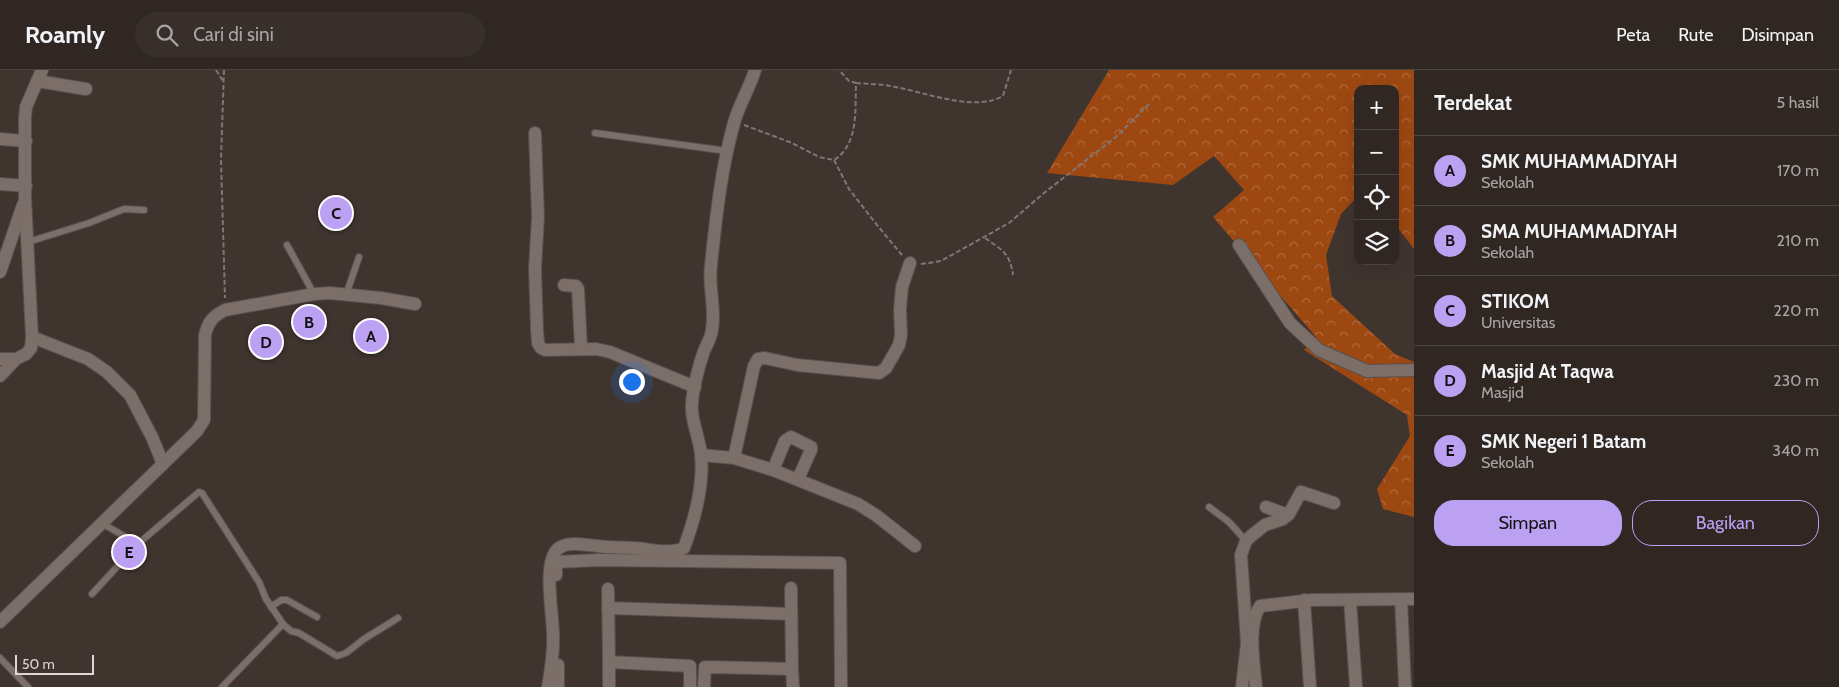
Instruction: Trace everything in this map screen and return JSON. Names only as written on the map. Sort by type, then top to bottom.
[{"type":"street","points":[[548,687],[554,636],[550,576],[553,554],[566,545],[636,548],[662,552],[677,551],[684,548],[693,521],[699,486],[701,455],[691,404],[714,319],[710,268],[727,152],[734,122],[755,70]]},
{"type":"street","points":[[0,376],[16,359],[26,354],[31,348],[26,192],[26,107],[39,76],[86,89]]},
{"type":"street","points":[[535,133],[538,217],[535,268],[538,343],[541,348],[545,350],[581,348],[610,352],[695,387]]},
{"type":"street","points":[[0,139],[26,141]]},
{"type":"street","points":[[0,184],[26,192]]},
{"type":"street","points":[[0,272],[26,192]]},
{"type":"street","points":[[1239,245],[1290,323],[1319,350],[1367,371],[1414,370]]},
{"type":"street","points":[[734,458],[754,366],[758,359],[765,358],[797,365],[879,373],[884,371],[899,346],[902,287],[910,263]]},
{"type":"street","points":[[564,285],[576,286],[578,289],[581,348]]},
{"type":"street","points":[[0,622],[163,464],[196,431],[204,420],[205,335],[208,324],[216,314],[225,310],[314,294],[330,293],[381,298],[415,304]]},
{"type":"street","points":[[32,337],[88,359],[108,372],[130,395],[152,437],[163,464]]},
{"type":"street","points":[[0,359],[16,359]]},
{"type":"street","points":[[773,470],[785,440],[791,437],[809,444],[811,449],[798,479]]},
{"type":"street","points":[[701,455],[734,458],[798,479],[866,508],[915,546]]},
{"type":"street","points":[[1242,687],[1247,643],[1241,555],[1246,541],[1265,525],[1283,519],[1288,515],[1301,492],[1334,503]]},
{"type":"street","points":[[1266,506],[1288,515]]},
{"type":"street","points":[[558,687],[556,562],[599,560],[840,563],[841,687]]},
{"type":"street","points":[[791,588],[793,687]]},
{"type":"street","points":[[608,589],[609,685]]},
{"type":"street","points":[[1256,687],[1253,655],[1254,620],[1260,606],[1304,600],[1408,599],[1405,687]]},
{"type":"street","points":[[1304,600],[1310,687]]},
{"type":"street","points":[[1350,600],[1356,687]]},
{"type":"street","points":[[608,608],[791,614]]},
{"type":"street","points":[[609,662],[792,669]]},
{"type":"street","points":[[690,666],[690,687]]},
{"type":"street","points":[[704,687],[705,667]]},
{"type":"lane","points":[[595,132],[727,152]]},
{"type":"lane","points":[[28,242],[89,223],[124,209],[144,210]]},
{"type":"lane","points":[[287,246],[314,294]]},
{"type":"lane","points":[[346,295],[359,257]]},
{"type":"lane","points":[[92,594],[139,543],[198,492],[202,493],[259,582],[271,607],[283,624],[291,631],[300,634],[337,656],[346,653],[364,639],[398,618]]},
{"type":"lane","points":[[1208,507],[1229,522],[1246,541]]},
{"type":"lane","points":[[102,522],[126,538],[139,543]]},
{"type":"lane","points":[[271,607],[281,600],[287,600],[317,617]]},
{"type":"lane","points":[[222,687],[283,624]]},
{"type":"lane","points":[[0,658],[28,687]]},
{"type":"path","points":[[216,70],[223,81]]},
{"type":"path","points":[[224,70],[221,160],[225,310]]},
{"type":"path","points":[[839,70],[850,81],[856,83],[890,86],[948,99],[972,102],[994,101],[1003,96],[1011,70]]},
{"type":"path","points":[[834,160],[843,152],[852,138],[856,83]]},
{"type":"path","points":[[734,122],[771,134],[819,157],[834,160],[855,196],[910,263],[927,264],[941,261],[1009,223],[1116,137],[1150,104]]},
{"type":"path","points":[[985,238],[1011,260],[1013,275]]},
{"type":"green space","points":[[1109,70],[1414,70],[1414,249],[1399,229],[1399,85],[1354,85],[1354,200],[1341,214],[1326,255],[1332,296],[1395,354],[1414,362],[1414,517],[1383,509],[1377,489],[1410,436],[1407,415],[1304,350],[1316,337],[1213,217],[1244,190],[1214,156],[1173,185],[1047,173]]},
{"type":"place","name":"STIKOM","points":[[336,213]]},
{"type":"place","name":"SMA MUHAMMADIYAH","points":[[309,322]]},
{"type":"place","name":"SMK MUHAMMADIYAH","points":[[371,336]]},
{"type":"place","name":"Masjid At Taqwa","points":[[266,342]]},
{"type":"place","name":"SMK Negeri 1 Batam","points":[[129,552]]}]
